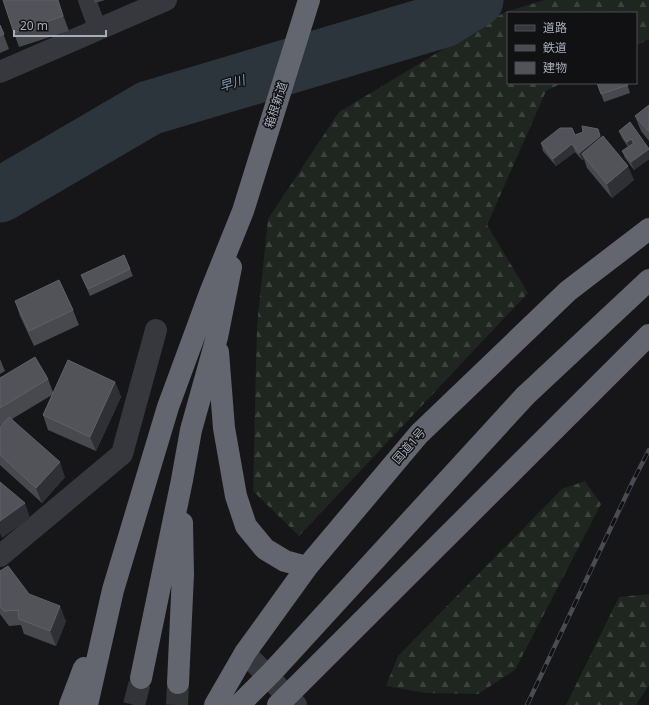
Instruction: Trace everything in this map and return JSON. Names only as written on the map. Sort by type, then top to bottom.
[{"type":"highway","name":"箱根新道","points":[[243,211],[310,0]]},
{"type":"highway","points":[[141,678],[191,430],[217,337],[243,211]]},
{"type":"highway","points":[[70,705],[113,590],[168,407],[243,211]]},
{"type":"highway","name":"国道1号","points":[[215,705],[245,653],[307,568],[419,434],[568,290],[649,229]]},
{"type":"highway","points":[[239,705],[272,672],[525,396],[649,280]]},
{"type":"highway","points":[[287,702],[649,335]]},
{"type":"highway","points":[[217,337],[224,428],[236,496],[246,526],[265,549],[286,561],[307,568]]},
{"type":"highway","points":[[178,683],[183,574],[182,480]]},
{"type":"highway","points":[[87,705],[113,590]]},
{"type":"street","points":[[0,72],[166,0]]},
{"type":"street","points":[[0,556],[122,454],[156,330]]},
{"type":"street","points":[[245,653],[287,702]]},
{"type":"lane","points":[[86,0],[98,30]]},
{"type":"green space","points":[[545,0],[649,0],[649,39],[637,45],[637,12],[507,12],[507,84],[560,84],[546,91],[487,225],[528,293],[299,536],[253,491],[257,326],[268,219],[339,112],[505,12]]},
{"type":"green space","points":[[585,481],[601,504],[515,670],[478,694],[425,693],[386,686],[398,656],[562,489]]},
{"type":"green space","points":[[649,594],[649,685],[636,705],[566,705],[619,597]]},
{"type":"building","points":[[3,0],[58,0],[63,16],[14,33]]},
{"type":"building","points":[[0,25],[4,34],[0,36]]},
{"type":"building","points":[[597,84],[628,85],[601,94]]},
{"type":"building","points":[[649,105],[649,132],[635,116]]},
{"type":"building","points":[[630,122],[649,149],[631,162],[622,151],[634,143],[631,139],[627,142],[619,131]]},
{"type":"building","points":[[582,126],[598,129],[600,136],[579,153],[572,144],[553,159],[541,143],[560,128],[572,128],[575,135],[583,132]]},
{"type":"building","points":[[603,136],[628,166],[607,184],[582,154]]},
{"type":"building","points":[[124,255],[130,269],[88,289],[81,275]]},
{"type":"building","points":[[59,280],[73,310],[29,331],[15,301]]},
{"type":"building","points":[[35,357],[48,379],[0,408],[0,378]]},
{"type":"building","points":[[68,360],[115,382],[90,437],[43,415]]},
{"type":"building","points":[[9,417],[60,462],[36,488],[0,455],[0,427]]},
{"type":"building","points":[[0,482],[25,503],[0,521]]},
{"type":"building","points":[[8,566],[29,594],[60,606],[50,631],[19,619],[18,610],[4,611],[0,606],[0,571]]},
{"type":"waterway","name":"早川","points":[[0,195],[149,108],[444,20],[476,0]]},
{"type":"tunnel","points":[[134,705],[141,678]]},
{"type":"tunnel","points":[[177,705],[178,683]]},
{"type":"railway","points":[[527,705],[649,450]]}]
